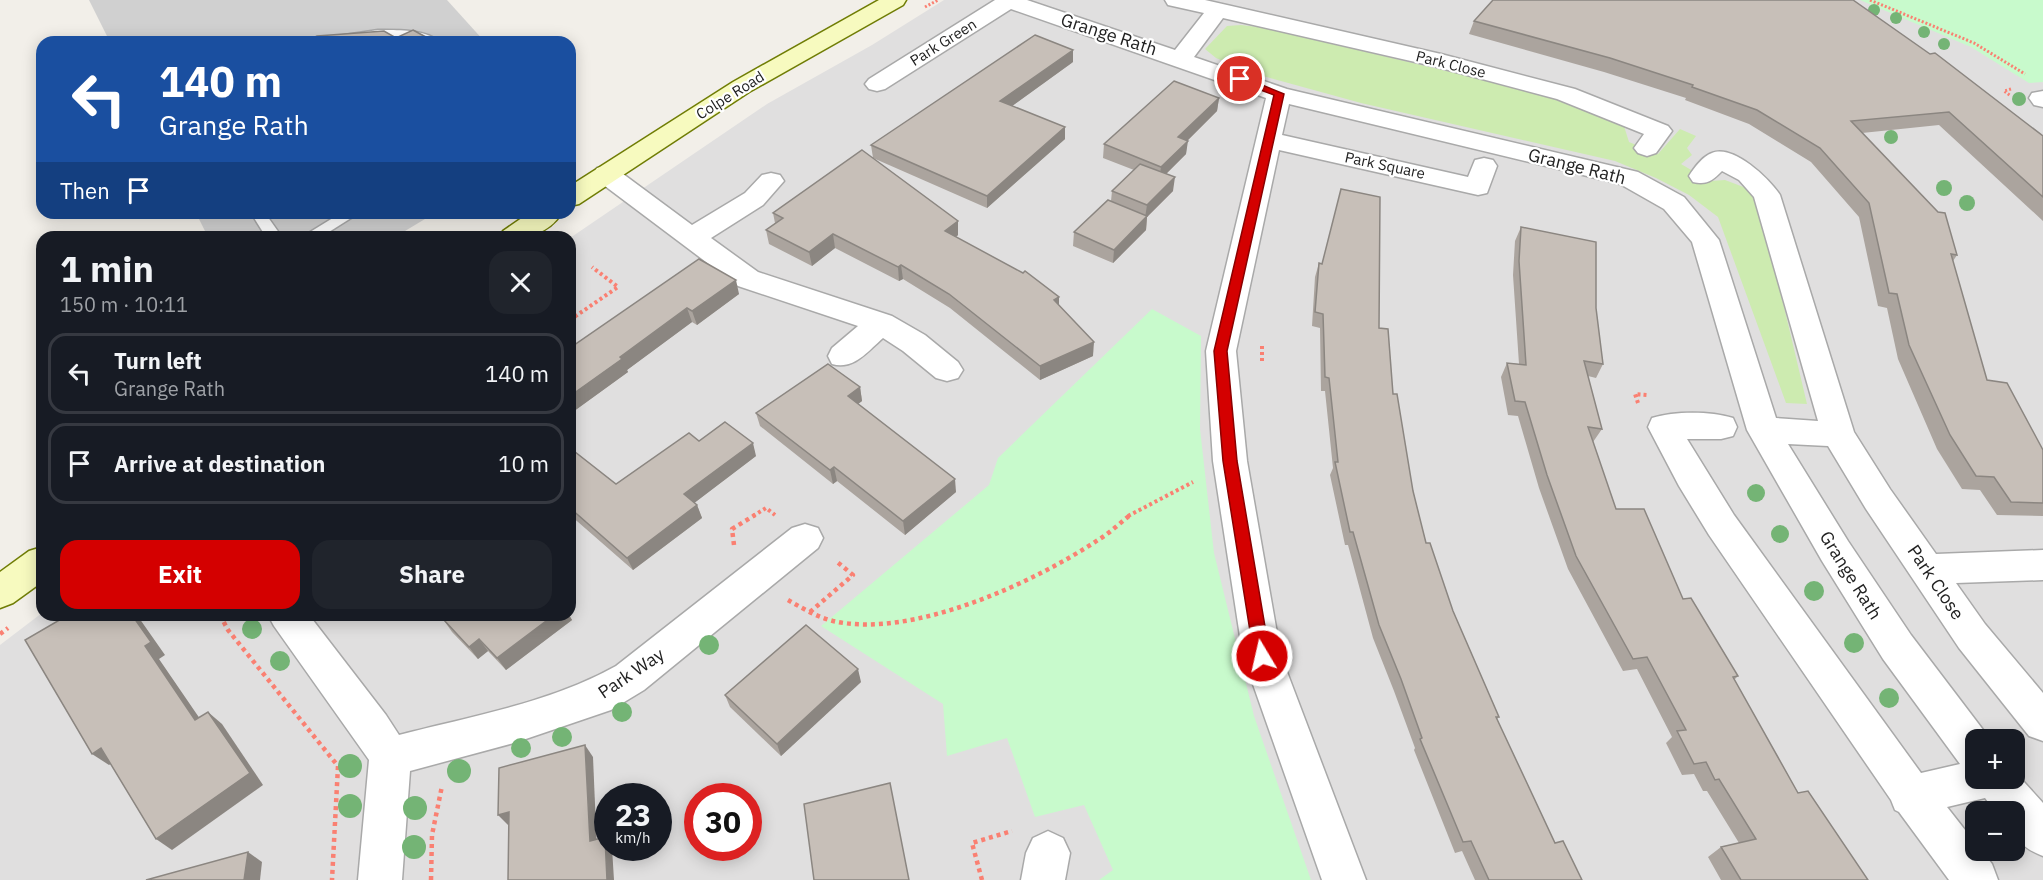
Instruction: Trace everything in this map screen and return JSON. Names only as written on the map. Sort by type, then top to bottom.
[{"type":"street","name":"Colpe Road","points":[[576,194],[741,87],[895,0]]},
{"type":"street","name":"Grange Rath","points":[[1007,0],[1181,58],[1279,94],[1629,178],[1674,203],[1705,240],[1763,430],[1834,551],[1897,647],[1965,738]]},
{"type":"street","name":"Park Green","points":[[878,84],[1007,0]]},
{"type":"street","name":"Park Close","points":[[1176,0],[1440,61],[1566,94],[1659,131],[1647,148]]},
{"type":"street","points":[[1181,58],[1218,11]]},
{"type":"street","points":[[1279,94],[1221,351],[1230,461],[1262,656],[1344,880]]},
{"type":"street","name":"Park Square","points":[[1269,140],[1478,187],[1484,166]]},
{"type":"street","name":"Park Close","points":[[1702,176],[1719,159],[1749,174],[1767,195],[1838,434],[1878,499],[1972,636],[2043,723]]},
{"type":"street","points":[[606,174],[748,279],[881,323],[914,343],[947,370]]},
{"type":"street","points":[[692,237],[754,199],[771,181]]},
{"type":"street","points":[[522,231],[539,219]]},
{"type":"street","points":[[843,356],[881,323]]},
{"type":"street","points":[[1721,427],[1664,427],[1679,458],[1705,500],[1910,796],[1976,880]]},
{"type":"street","points":[[1763,430],[1838,434]]},
{"type":"street","name":"Park Way","points":[[390,757],[514,724],[597,697],[638,672],[805,538]]},
{"type":"street","points":[[1928,569],[2043,565]]},
{"type":"street","points":[[0,592],[36,566]]},
{"type":"street","points":[[292,621],[372,728],[390,757],[380,880]]},
{"type":"street","points":[[1910,796],[1965,783]]},
{"type":"street","points":[[2003,789],[2043,835]]},
{"type":"lane","points":[[358,36],[387,33],[414,36]]},
{"type":"lane","points":[[320,231],[342,219]]},
{"type":"path","points":[[927,7],[938,0]]},
{"type":"path","points":[[1870,0],[1974,43],[2025,75]]},
{"type":"path","points":[[2012,96],[2004,90],[2013,89]]},
{"type":"path","points":[[576,316],[618,287],[592,267]]},
{"type":"path","points":[[1261,339],[1263,372]]},
{"type":"path","points":[[787,599],[810,612],[835,621],[884,625],[966,605],[1038,573],[1099,540],[1136,511],[1159,498],[1191,485],[1195,478]]},
{"type":"path","points":[[735,554],[732,529],[766,508],[853,575],[810,612]]},
{"type":"path","points":[[223,621],[228,630],[338,766],[332,880]]},
{"type":"path","points":[[982,880],[972,843],[1035,854]]},
{"type":"shaded area","points":[[89,0],[447,0],[480,36],[107,36]]},
{"type":"shaded area","points":[[944,0],[2043,0],[2043,880],[0,880],[0,645],[36,618],[36,621],[576,621],[576,234],[767,104],[872,45]]},
{"type":"shaded area","points":[[199,219],[425,219],[405,231],[205,231]]},
{"type":"green space","points":[[1860,0],[2043,0],[2043,82],[2029,83],[1971,47]]},
{"type":"green space","points":[[1227,26],[1266,28],[1554,99],[1624,126],[1629,142],[1658,154],[1680,129],[1696,136],[1687,148],[1692,155],[1681,164],[1710,181],[1725,180],[1746,188],[1758,197],[1807,404],[1786,403],[1718,217],[1689,195],[1615,161],[1361,103],[1252,73],[1216,58],[1205,49]]},
{"type":"green space","points":[[1152,309],[1201,336],[1200,429],[1214,553],[1254,716],[1311,880],[1099,880],[1113,870],[1084,805],[1035,817],[1007,738],[947,756],[943,704],[821,626],[989,485],[998,458]]},
{"type":"building","points":[[1493,0],[1853,0],[1930,54],[1935,53],[2043,136],[2043,197],[1949,112],[1851,121],[1938,212],[1945,213],[1957,255],[1951,254],[1987,380],[2007,383],[2043,450],[2043,503],[2011,502],[1994,477],[1976,476],[1950,435],[1909,345],[1897,294],[1889,293],[1869,203],[1820,148],[1757,110],[1692,87],[1693,85],[1610,58],[1474,21]]},
{"type":"building","points":[[413,30],[424,36],[400,36]]},
{"type":"building","points":[[384,31],[393,36],[317,36]]},
{"type":"building","points":[[1035,35],[1073,50],[1000,101],[1065,127],[987,196],[871,145]]},
{"type":"building","points":[[1174,81],[1219,98],[1178,137],[1188,141],[1161,167],[1104,144]]},
{"type":"building","points":[[862,150],[958,221],[945,231],[1023,273],[1025,271],[1059,297],[1054,300],[1094,342],[1040,366],[949,294],[901,265],[898,267],[833,234],[809,252],[766,230],[783,218],[773,213]]},
{"type":"building","points":[[1140,164],[1175,177],[1147,205],[1112,191]]},
{"type":"building","points":[[1341,189],[1380,197],[1379,328],[1388,329],[1393,394],[1397,394],[1413,491],[1426,543],[1430,543],[1453,611],[1499,717],[1496,717],[1555,843],[1563,841],[1582,880],[1489,880],[1471,841],[1463,842],[1420,739],[1422,738],[1401,679],[1379,625],[1353,532],[1350,532],[1335,462],[1338,462],[1329,378],[1325,377],[1323,314],[1315,312],[1319,263],[1322,264]]},
{"type":"building","points":[[1108,200],[1147,216],[1114,250],[1074,232]]},
{"type":"building","points":[[1521,227],[1596,242],[1596,308],[1603,364],[1584,361],[1602,429],[1588,427],[1616,509],[1644,509],[1683,599],[1691,598],[1738,676],[1733,677],[1798,793],[1808,791],[1868,880],[1741,880],[1721,847],[1756,839],[1719,779],[1715,780],[1706,762],[1694,764],[1677,731],[1686,730],[1647,657],[1633,659],[1576,556],[1547,475],[1525,402],[1515,401],[1507,363],[1526,365],[1519,261]]},
{"type":"building","points":[[699,259],[736,280],[692,311],[687,308],[576,392],[576,344]]},
{"type":"building","points":[[828,364],[860,387],[848,396],[955,479],[903,521],[834,467],[830,470],[756,413]]},
{"type":"building","points":[[725,422],[753,443],[684,494],[697,505],[627,558],[576,513],[576,453],[616,484],[689,433],[699,441]]},
{"type":"building","points":[[58,621],[136,621],[151,642],[145,646],[195,720],[208,712],[250,773],[156,839],[101,748],[92,754],[25,640]]},
{"type":"building","points":[[445,621],[546,621],[497,658],[479,639],[469,647]]},
{"type":"building","points":[[806,625],[858,669],[777,744],[725,695]]},
{"type":"building","points":[[585,745],[590,841],[594,840],[594,861],[606,861],[607,880],[508,880],[509,812],[498,815],[499,768]]},
{"type":"building","points":[[890,783],[909,880],[814,880],[804,804]]},
{"type":"building","points":[[248,852],[244,880],[146,880]]},
{"type":"route","points":[[1240,79],[1279,94],[1221,351],[1230,461],[1262,656]]}]
